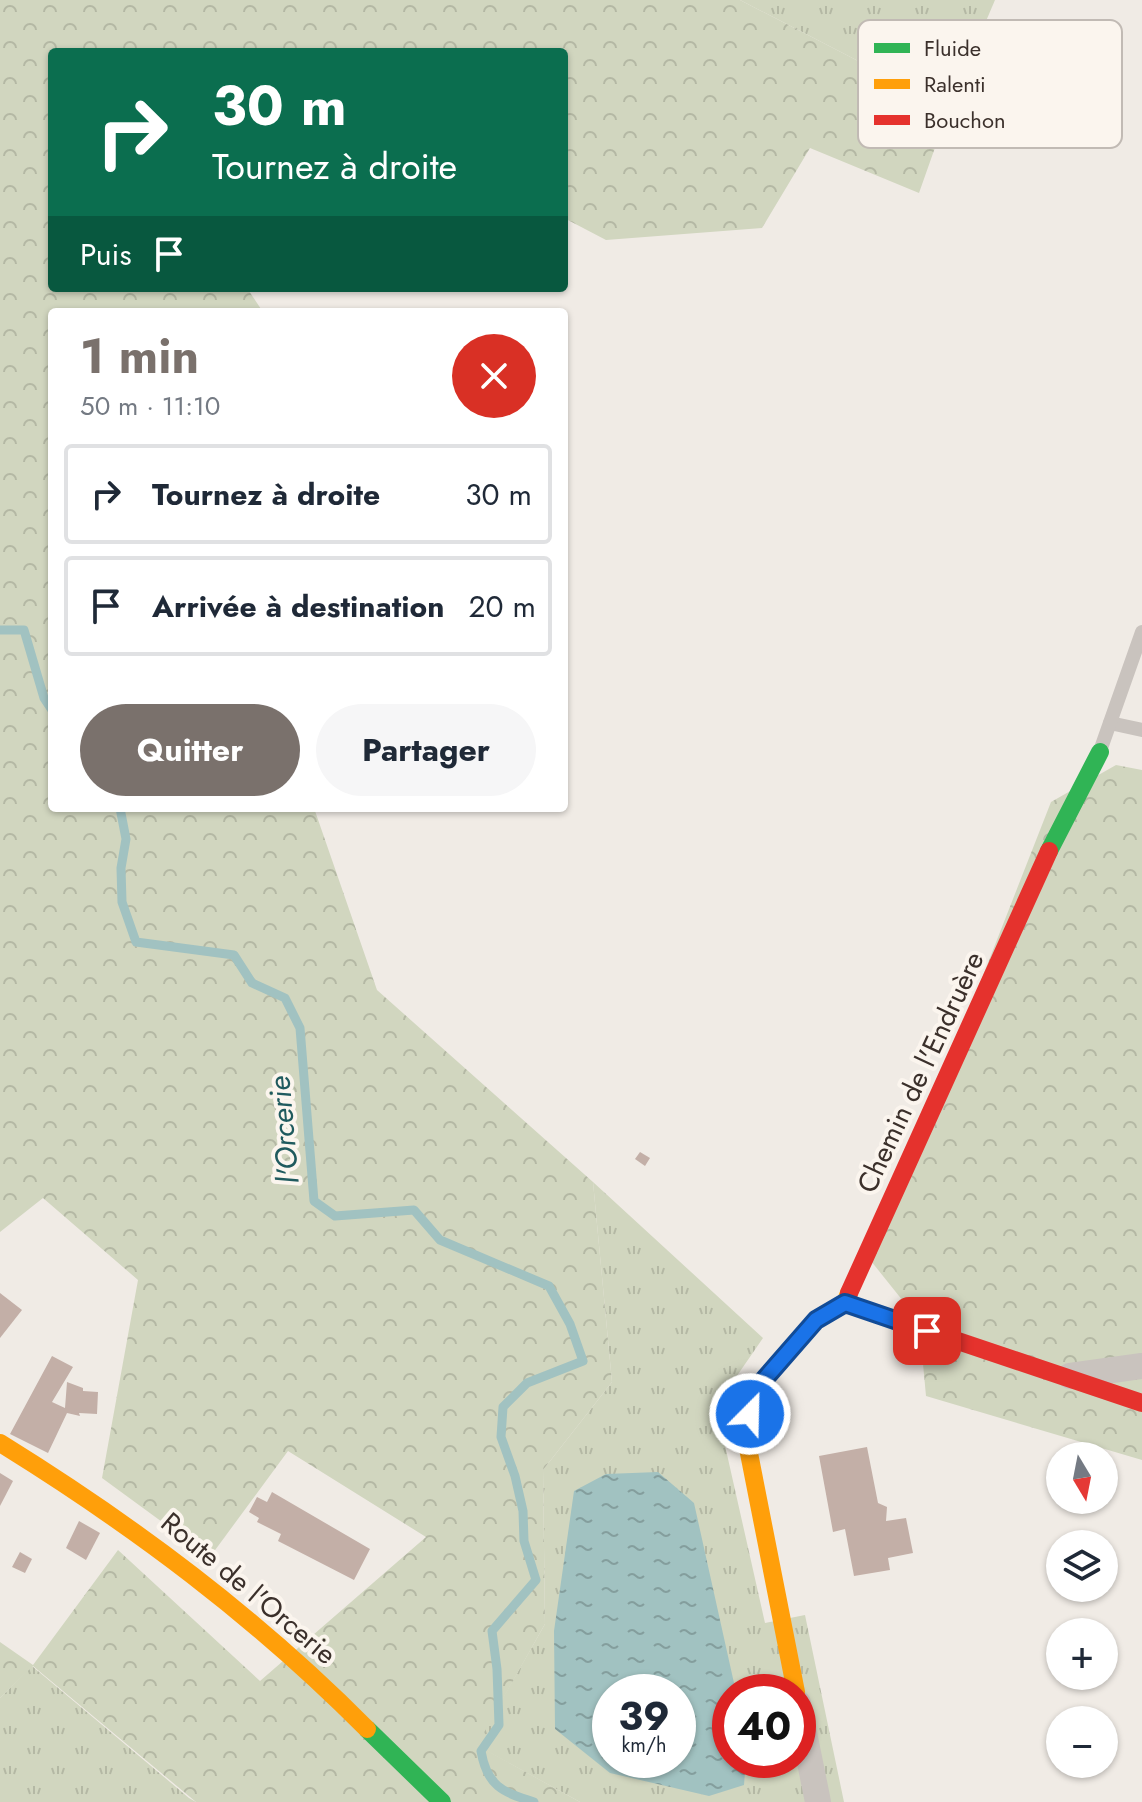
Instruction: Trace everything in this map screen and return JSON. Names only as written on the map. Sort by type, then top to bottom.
[{"type":"street","name":"Chemin de l'Endruère","points":[[845,1303],[1063,820],[1100,752]]},
{"type":"street","points":[[792,1674],[746,1438],[755,1390],[816,1320],[845,1303],[1142,1403]]},
{"type":"street","points":[[1063,1376],[1142,1366]]},
{"type":"street","name":"Route de l'Orcerie","points":[[0,1443],[116,1515],[264,1631],[442,1802]]},
{"type":"street","points":[[813,1778],[818,1802]]},
{"type":"lane","points":[[1100,752],[1142,632]]},
{"type":"lane","points":[[1110,723],[1142,730]]},
{"type":"green space","points":[[0,0],[740,0],[858,61],[858,148],[935,148],[919,193],[810,148],[762,228],[606,240],[568,220],[568,48],[48,48],[48,292],[250,292],[260,308],[48,308],[48,812],[315,812],[377,990],[593,1182],[612,1382],[543,1470],[545,1624],[477,1745],[580,1802],[196,1802],[33,1666],[0,1698],[0,1642],[33,1665],[118,1550],[260,1681],[426,1537],[288,1451],[210,1557],[102,1478],[138,1280],[43,1198],[0,1232]]},
{"type":"green space","points":[[740,0],[995,0],[986,20],[858,20],[858,61]]},
{"type":"green space","points":[[1116,765],[1142,770],[1142,1460],[1118,1453],[1118,1442],[1081,1442],[926,1396],[919,1321],[871,1261],[1051,802]]},
{"type":"green space","points":[[593,1182],[763,1338],[732,1383],[724,1441],[765,1623],[805,1615],[844,1802],[580,1802],[476,1745],[545,1624],[543,1470],[612,1382]]},
{"type":"green space","points":[[32,1666],[196,1802],[0,1802],[0,1698]]},
{"type":"water","points":[[658,1472],[694,1503],[732,1674],[712,1674],[712,1778],[745,1778],[744,1785],[709,1796],[632,1778],[696,1778],[696,1674],[592,1674],[592,1759],[555,1729],[554,1631],[574,1491],[606,1474]]},
{"type":"building","points":[[640,1152],[650,1158],[645,1166],[635,1159]]},
{"type":"building","points":[[0,1293],[22,1310],[0,1338]]},
{"type":"building","points":[[52,1356],[73,1367],[52,1402],[65,1408],[67,1382],[83,1388],[83,1391],[98,1392],[97,1414],[79,1413],[80,1416],[67,1413],[48,1453],[10,1434]]},
{"type":"building","points":[[867,1447],[878,1503],[887,1507],[886,1521],[906,1518],[913,1553],[888,1558],[890,1570],[854,1576],[845,1529],[833,1532],[819,1456]]},
{"type":"building","points":[[0,1473],[13,1481],[0,1506]]},
{"type":"building","points":[[272,1492],[370,1549],[354,1580],[278,1541],[281,1534],[257,1522],[259,1518],[249,1512],[257,1497],[267,1502]]},
{"type":"building","points":[[79,1521],[100,1533],[86,1560],[66,1548]]},
{"type":"building","points":[[20,1552],[32,1559],[25,1573],[12,1567]]},
{"type":"waterway","name":"l'Orcerie","points":[[0,630],[24,630],[48,704]]},
{"type":"waterway","name":"l'Orcerie","points":[[121,812],[126,839],[121,868],[122,902],[136,942],[234,955],[252,983],[285,998],[300,1028],[314,1201],[335,1216],[414,1210],[440,1240],[549,1286],[570,1324],[583,1361],[527,1383],[503,1407],[501,1437],[515,1476],[523,1511],[524,1541],[536,1580],[492,1631],[499,1725],[481,1751],[487,1772],[498,1786],[534,1802]]},
{"type":"traffic: fast","points":[[1049,851],[1100,752]]},
{"type":"traffic: fast","points":[[367,1729],[442,1802]]},
{"type":"traffic: slow","points":[[792,1674],[746,1438],[755,1390],[816,1320],[845,1303],[849,1293]]},
{"type":"traffic: slow","points":[[0,1443],[98,1507],[192,1575],[282,1649],[367,1729]]},
{"type":"traffic: jam","points":[[849,1293],[1049,851]]},
{"type":"traffic: jam","points":[[845,1303],[1142,1403]]},
{"type":"route","points":[[750,1414],[755,1390],[816,1320],[845,1303],[927,1331]]}]
